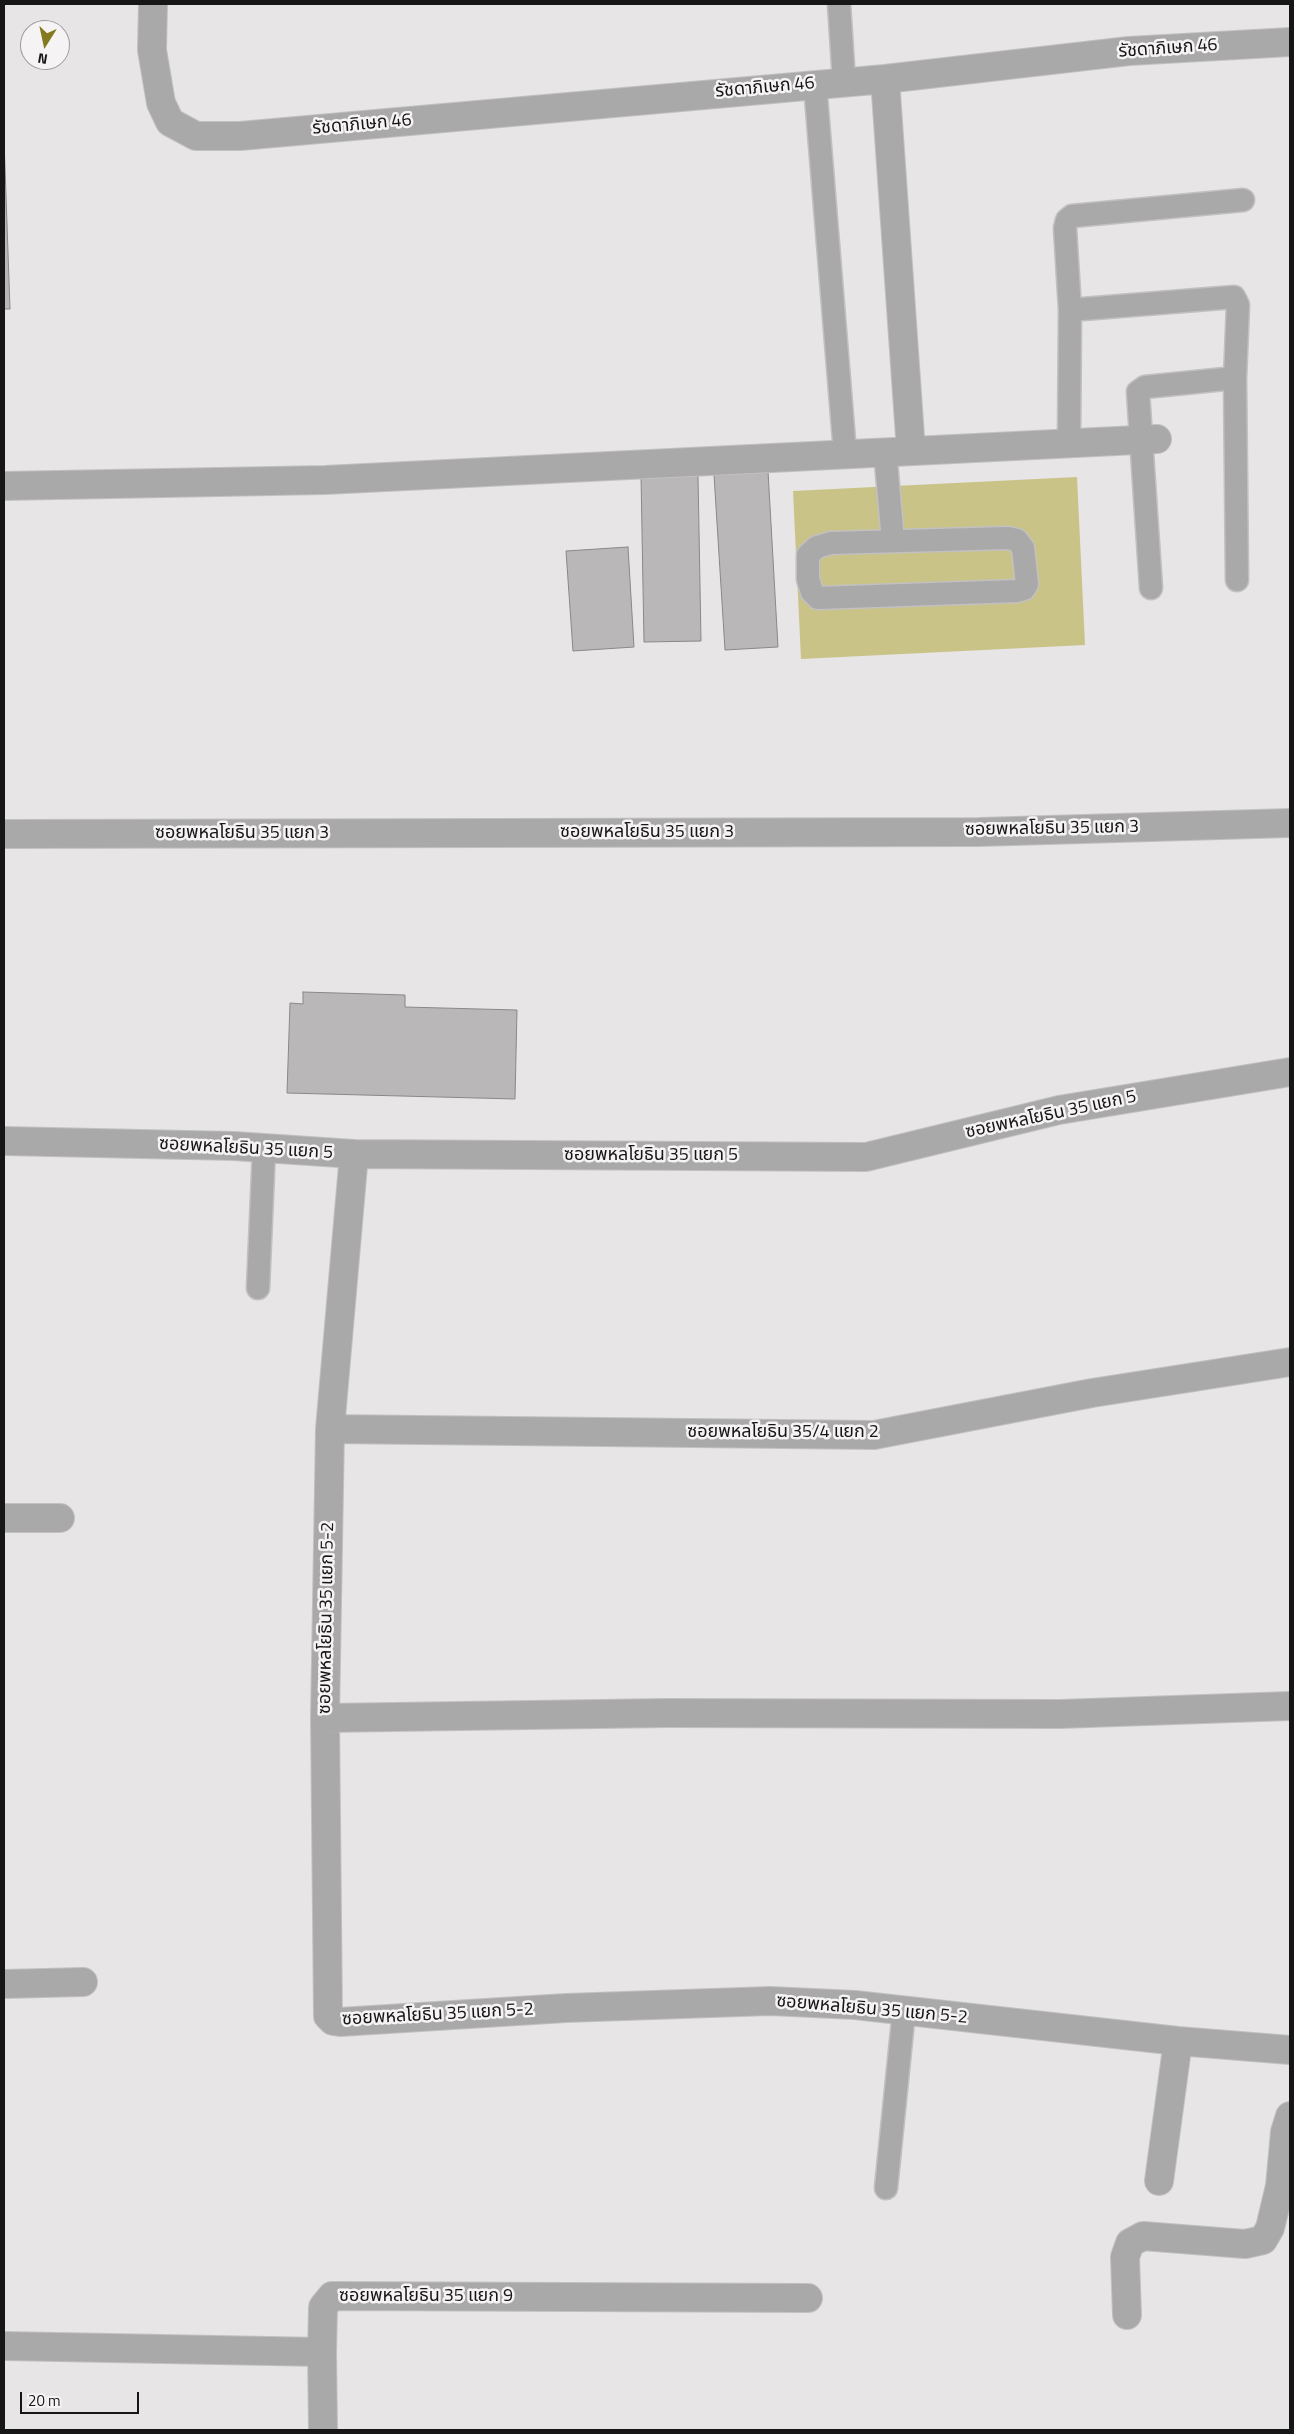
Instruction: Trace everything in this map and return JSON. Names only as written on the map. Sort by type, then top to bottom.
[{"type":"street","name":"รัชดาภิเษก 46","points":[[153,4],[152,50],[161,103],[170,122],[196,136],[240,136],[844,81],[885,79],[1129,51],[1290,42]]},
{"type":"street","points":[[885,79],[911,451]]},
{"type":"street","points":[[4,486],[325,480],[1150,439]]},
{"type":"street","name":"ซอยพหลโยธิน 35 แยก 3","points":[[4,834],[979,832],[1290,823]]},
{"type":"street","name":"ซอยพหลโยธิน 35 แยก 5","points":[[4,1141],[234,1146],[354,1154],[866,1157],[1059,1110],[1290,1072]]},
{"type":"street","name":"ซอยพหลโยธิน 35 แยก 5-2","points":[[354,1154],[330,1429],[325,1718],[328,2016],[332,2021],[566,2008],[770,2001],[855,2005],[1178,2042],[1290,2050]]},
{"type":"street","name":"ซอยพหลโยธิน 35/4 แยก 2","points":[[330,1429],[874,1435],[1092,1393],[1290,1362]]},
{"type":"street","points":[[4,1518],[60,1518]]},
{"type":"street","points":[[325,1718],[666,1713],[1060,1714],[1290,1706]]},
{"type":"street","points":[[4,1984],[83,1982]]},
{"type":"street","points":[[1159,2181],[1178,2042]]},
{"type":"street","points":[[1127,2315],[1125,2257],[1130,2243],[1143,2236],[1245,2244],[1264,2240],[1270,2228],[1280,2186],[1285,2132],[1290,2116]]},
{"type":"street","name":"ซอยพหลโยธิน 35 แยก 9","points":[[322,2352],[323,2307],[332,2296],[808,2298]]},
{"type":"street","points":[[4,2346],[322,2352],[322,2430]]},
{"type":"lane","points":[[839,4],[844,81]]},
{"type":"lane","points":[[815,84],[845,453]]},
{"type":"lane","points":[[1069,443],[1070,310],[1065,228],[1067,220],[1072,216],[1243,200]]},
{"type":"lane","points":[[1070,310],[1234,297],[1238,305],[1235,378],[1237,580]]},
{"type":"lane","points":[[1151,588],[1150,439],[1138,392],[1145,387],[1235,378]]},
{"type":"lane","points":[[884,452],[894,541]]},
{"type":"lane","points":[[1008,538],[1017,540],[1023,548],[1027,584],[1024,589],[1007,592],[818,598],[812,592],[808,579],[808,555],[817,547],[831,542],[894,541],[1008,538]]},
{"type":"lane","points":[[258,1288],[264,1149]]},
{"type":"lane","points":[[886,2188],[904,2011]]},
{"type":"shaded area","points":[[1077,477],[1085,645],[801,659],[793,491]]},
{"type":"building","points":[[4,139],[10,309],[4,309]]},
{"type":"building","points":[[768,471],[778,647],[725,650],[714,475]]},
{"type":"building","points":[[698,475],[701,641],[644,642],[641,476]]},
{"type":"building","points":[[628,547],[634,647],[573,651],[566,551]]},
{"type":"building","points":[[303,992],[405,995],[405,1007],[517,1010],[515,1099],[287,1093],[290,1003],[303,1004]]}]
